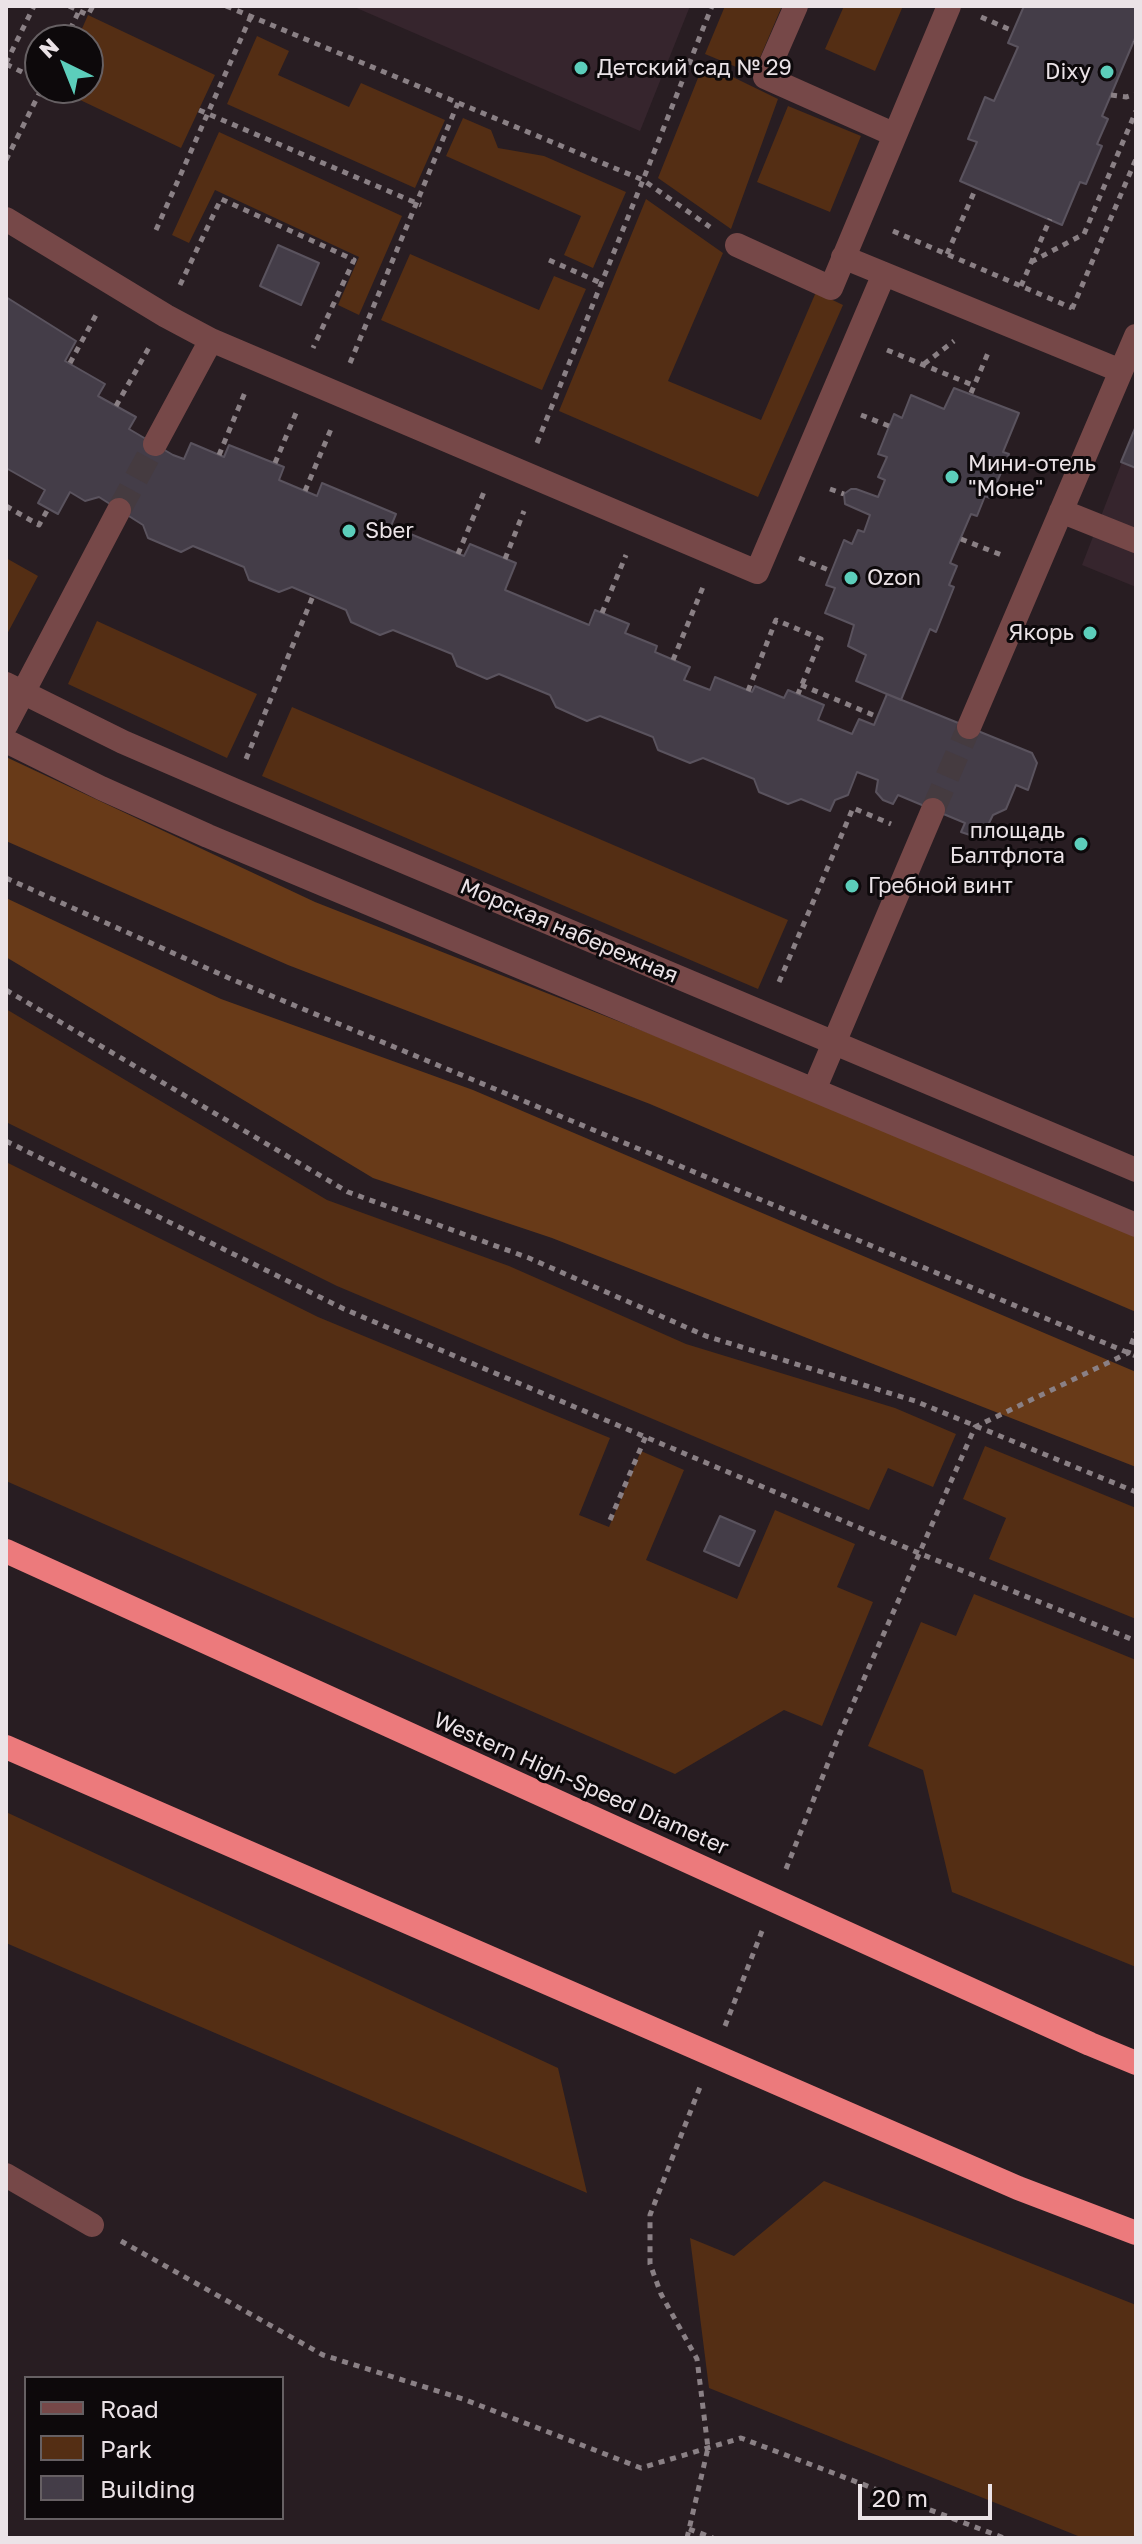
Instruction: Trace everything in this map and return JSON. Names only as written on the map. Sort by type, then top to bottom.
[{"type":"highway","name":"Western High-Speed Diameter","points":[[6,1551],[1075,2038],[1136,2063]]},
{"type":"highway","points":[[6,1747],[1018,2188],[1136,2233]]},
{"type":"street","points":[[796,6],[765,77],[893,134]]},
{"type":"street","points":[[737,245],[831,288],[949,6]]},
{"type":"street","points":[[6,219],[211,340],[757,572],[884,274]]},
{"type":"street","points":[[843,257],[1121,371]]},
{"type":"street","points":[[969,727],[1136,336]]},
{"type":"street","points":[[155,444],[211,340]]},
{"type":"street","points":[[6,725],[14,688],[119,510]]},
{"type":"street","points":[[1061,511],[1136,541]]},
{"type":"street","name":"Морская набережная","points":[[14,688],[123,742],[234,790],[1136,1170]]},
{"type":"street","points":[[6,741],[208,836],[1136,1225]]},
{"type":"street","points":[[814,1090],[933,810]]},
{"type":"street","points":[[6,2175],[92,2225]]},
{"type":"path","points":[[24,73],[6,64],[34,6]]},
{"type":"path","points":[[69,6],[88,15],[93,6]]},
{"type":"path","points":[[226,6],[643,180],[737,245]]},
{"type":"path","points":[[505,559],[601,283],[712,6]]},
{"type":"path","points":[[73,24],[79,11]]},
{"type":"path","points":[[156,230],[251,16]]},
{"type":"path","points":[[1111,95],[1126,97],[1136,94]]},
{"type":"path","points":[[305,491],[458,103]]},
{"type":"path","points":[[6,160],[34,104]]},
{"type":"path","points":[[199,110],[418,204]]},
{"type":"path","points":[[1031,262],[1084,234],[1136,111]]},
{"type":"path","points":[[1057,345],[1136,159]]},
{"type":"path","points":[[947,254],[976,188]]},
{"type":"path","points":[[116,406],[166,316],[221,199],[354,260],[304,379],[275,463]]},
{"type":"path","points":[[860,217],[1072,308]]},
{"type":"path","points":[[1021,286],[1050,219]]},
{"type":"path","points":[[549,260],[601,283]]},
{"type":"path","points":[[70,363],[114,283]]},
{"type":"path","points":[[971,393],[1001,322]]},
{"type":"path","points":[[923,365],[963,334]]},
{"type":"path","points":[[857,337],[975,386]]},
{"type":"path","points":[[219,455],[258,360]]},
{"type":"path","points":[[458,554],[496,462]]},
{"type":"path","points":[[6,506],[39,525],[48,509]]},
{"type":"path","points":[[602,613],[639,522]]},
{"type":"path","points":[[961,539],[1036,569]]},
{"type":"path","points":[[673,660],[716,555]]},
{"type":"path","points":[[234,790],[313,596]]},
{"type":"path","points":[[748,691],[776,620],[821,639],[798,694]]},
{"type":"path","points":[[801,685],[878,717]]},
{"type":"path","points":[[777,986],[853,808],[899,827]]},
{"type":"path","points":[[6,878],[231,979],[1136,1356]]},
{"type":"path","points":[[6,990],[348,1192],[529,1258],[706,1336],[915,1401],[1136,1492]]},
{"type":"path","points":[[6,1141],[344,1309],[921,1554],[1136,1641]]},
{"type":"path","points":[[783,1879],[840,1733],[975,1427],[1128,1353],[1136,1332]]},
{"type":"path","points":[[610,1520],[646,1436]]},
{"type":"path","points":[[719,2040],[765,1923]]},
{"type":"path","points":[[687,2538],[708,2448],[697,2359],[661,2294],[650,2264],[650,2215],[702,2084]]},
{"type":"path","points":[[92,2225],[323,2355],[463,2399],[641,2468],[741,2438],[1004,2538]]},
{"type":"path","points":[[689,2529],[713,2538]]},
{"type":"shaded area","name":"Детский сад № 29","points":[[352,6],[690,6],[640,131]]},
{"type":"shaded area","points":[[1136,426],[1136,587],[1082,565]]},
{"type":"shaded area","points":[[6,757],[315,902],[661,1038],[1136,1235],[1136,1312],[650,1104],[288,965],[6,841]]},
{"type":"shaded area","points":[[6,898],[221,999],[473,1090],[1136,1372],[1136,1467],[552,1238],[373,1178],[6,957]]},
{"type":"green space","points":[[725,6],[782,6],[753,74],[705,54]]},
{"type":"green space","points":[[844,6],[903,6],[875,71],[825,49]]},
{"type":"green space","points":[[88,15],[215,75],[181,148],[89,104],[104,104],[104,24],[84,24]]},
{"type":"green space","points":[[257,36],[289,51],[278,75],[349,107],[361,83],[445,120],[415,188],[227,104]]},
{"type":"green space","points":[[704,63],[778,99],[731,229],[658,178]]},
{"type":"green space","points":[[788,106],[861,136],[830,212],[757,182]]},
{"type":"green space","points":[[463,118],[491,130],[498,148],[544,156],[626,192],[593,268],[564,255],[581,216],[446,156]]},
{"type":"green space","points":[[219,132],[402,216],[359,315],[338,305],[359,257],[215,190],[189,243],[172,235]]},
{"type":"green space","points":[[646,199],[723,253],[668,381],[761,420],[816,292],[843,305],[758,497],[559,411]]},
{"type":"green space","points":[[410,254],[539,310],[554,276],[586,289],[542,390],[381,320]]},
{"type":"green space","points":[[6,558],[38,576],[6,636]]},
{"type":"green space","points":[[97,621],[257,694],[227,758],[68,684]]},
{"type":"green space","points":[[292,707],[788,920],[758,989],[262,776]]},
{"type":"green space","points":[[6,1009],[327,1200],[509,1266],[686,1344],[895,1408],[956,1434],[933,1487],[888,1468],[869,1510],[337,1286],[6,1122]]},
{"type":"green space","points":[[6,1162],[318,1317],[610,1438],[579,1515],[609,1527],[641,1451],[684,1470],[646,1560],[737,1599],[775,1510],[855,1544],[837,1587],[873,1602],[822,1726],[784,1710],[675,1774],[6,1481]]},
{"type":"green space","points":[[985,1446],[1136,1508],[1136,1619],[989,1559],[1006,1518],[963,1499]]},
{"type":"green space","points":[[974,1594],[1136,1660],[1136,1967],[952,1892],[923,1770],[868,1746],[921,1622],[956,1636]]},
{"type":"green space","points":[[6,1812],[558,2068],[587,2193],[6,1943]]},
{"type":"green space","points":[[824,2181],[1136,2305],[1136,2538],[1083,2538],[709,2388],[690,2238],[734,2256]]},
{"type":"building","points":[[1024,6],[1136,6],[1136,36],[1102,116],[1108,119],[1097,144],[1102,146],[1086,184],[1080,182],[1062,225],[960,181],[977,142],[968,139],[985,97],[994,101],[1018,47],[1008,43]]},
{"type":"building","points":[[278,245],[319,263],[301,305],[260,286]]},
{"type":"building","points":[[6,297],[76,341],[65,361],[105,384],[98,396],[136,417],[129,429],[173,455],[184,459],[191,443],[224,457],[229,445],[284,467],[279,480],[317,496],[322,483],[396,514],[391,526],[464,556],[470,544],[516,563],[505,590],[589,625],[595,610],[629,624],[625,633],[657,646],[655,652],[690,667],[684,680],[710,690],[715,677],[752,692],[755,686],[784,698],[788,690],[824,705],[818,720],[852,734],[859,719],[874,725],[887,694],[1032,753],[1037,763],[1028,790],[1016,785],[1006,809],[993,815],[984,833],[976,837],[961,832],[965,823],[898,795],[893,804],[883,800],[876,792],[878,780],[857,772],[848,795],[835,800],[830,811],[801,799],[788,804],[759,792],[754,779],[703,758],[690,763],[658,750],[653,737],[600,716],[587,721],[556,707],[550,695],[499,674],[487,679],[457,666],[452,654],[393,630],[380,635],[351,622],[346,610],[292,587],[279,592],[249,580],[244,567],[193,546],[181,552],[148,538],[143,525],[99,497],[85,501],[70,492],[58,514],[38,503],[45,490],[6,468]]},
{"type":"building","points":[[954,388],[1019,413],[1003,452],[1009,454],[990,498],[985,496],[977,516],[971,514],[950,563],[957,566],[949,585],[954,587],[936,632],[930,629],[901,700],[856,681],[866,655],[848,646],[854,625],[825,613],[835,588],[826,585],[844,540],[852,544],[858,530],[864,532],[870,515],[845,504],[844,494],[856,489],[878,497],[885,480],[878,477],[887,457],[878,454],[894,414],[902,418],[911,395],[944,409]]},
{"type":"building","points":[[1136,426],[1136,468],[1121,462]]},
{"type":"building","points":[[720,1516],[755,1531],[739,1566],[704,1551]]},
{"type":"tunnel","points":[[119,510],[155,444]]},
{"type":"tunnel","points":[[933,810],[969,727]]},
{"type":"place","name":"Детский сад № 29","points":[[581,68]]},
{"type":"place","name":"Dixy","points":[[1107,72]]},
{"type":"place","name":"Мини-отель \"Моне\"","points":[[952,477]]},
{"type":"place","name":"Sber","points":[[349,531]]},
{"type":"place","name":"Ozon","points":[[851,578]]},
{"type":"place","name":"Якорь","points":[[1090,633]]},
{"type":"place","name":"площадь Балтфлота","points":[[1081,844]]},
{"type":"place","name":"Гребной винт","points":[[852,886]]}]
